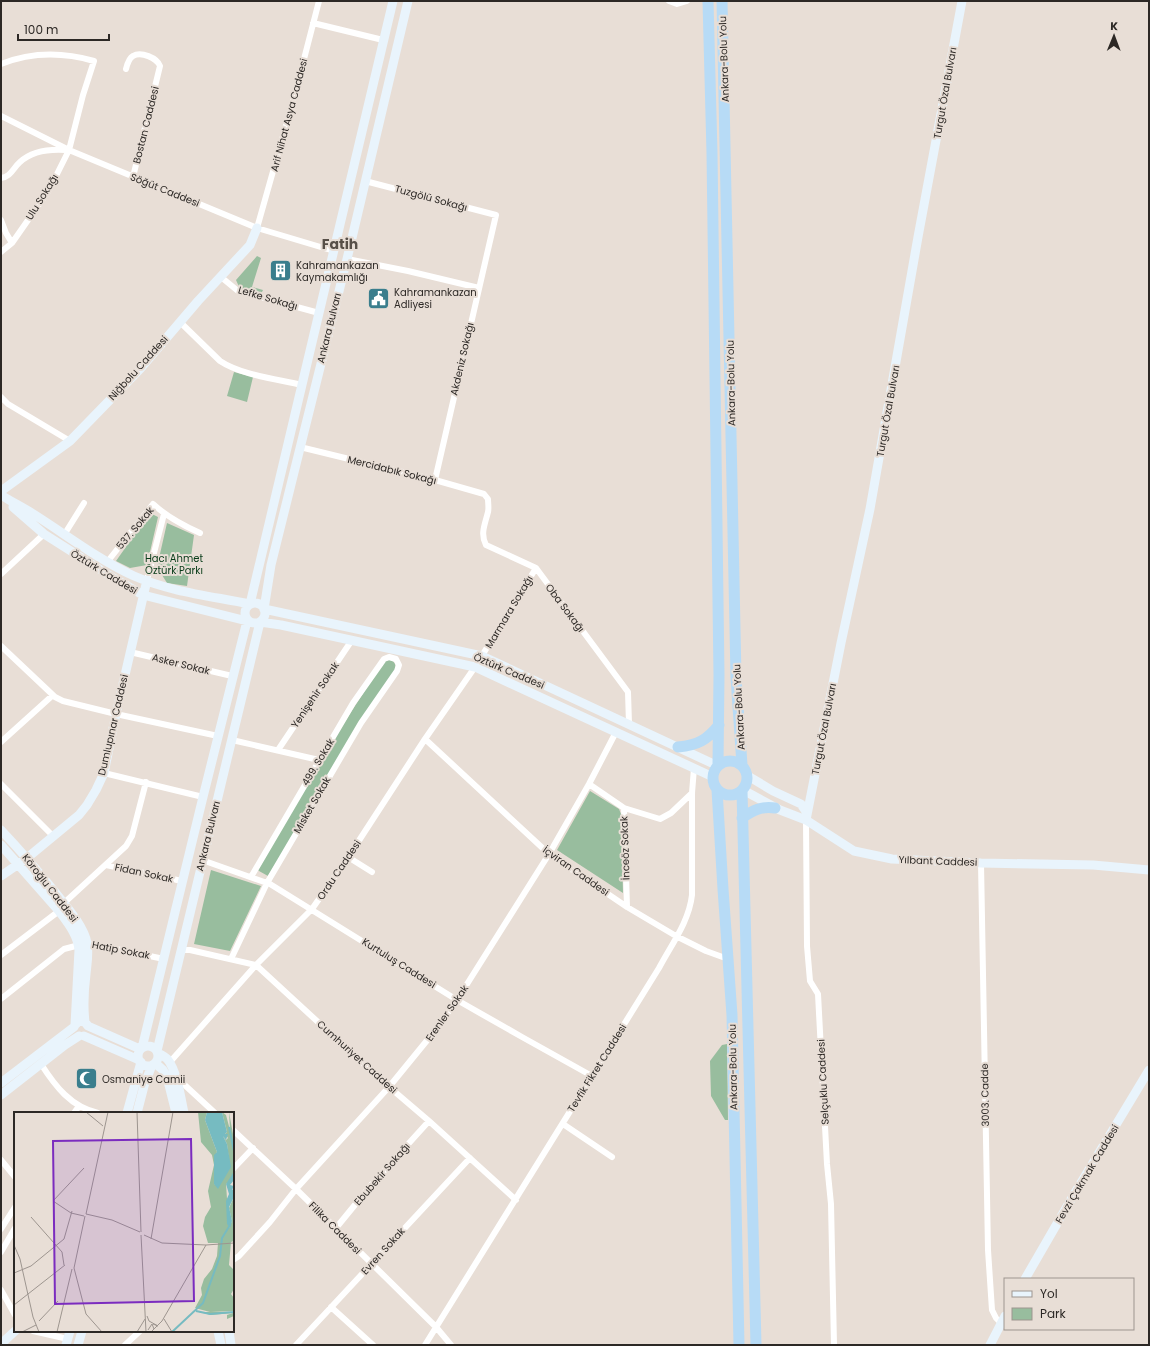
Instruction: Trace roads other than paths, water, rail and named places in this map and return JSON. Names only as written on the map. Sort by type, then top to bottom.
[{"type":"highway","name":"Ankara-Bolu Yolu","points":[[708,1],[712,169],[719,675],[718,766]]},
{"type":"highway","name":"Ankara-Bolu Yolu","points":[[722,1],[736,676],[742,765]]},
{"type":"highway","points":[[678,747],[690,746],[702,742],[719,725]]},
{"type":"highway","points":[[730,761],[734,761],[742,765],[748,776],[747,784],[742,791],[738,794],[729,796],[717,790],[713,777],[718,766],[722,763],[730,761]]},
{"type":"highway","name":"Ankara-Bolu Yolu","points":[[717,790],[722,889],[732,1015],[740,1345]]},
{"type":"highway","name":"Ankara-Bolu Yolu","points":[[742,791],[756,1345]]},
{"type":"highway","points":[[742,818],[759,808],[775,808]]},
{"type":"street","name":"Arif Nihat Asya Caddesi","points":[[257,228],[282,144],[319,1]]},
{"type":"street","name":"Ankara Bulvarı","points":[[128,1112],[140,1061],[138,1055],[164,959],[232,676],[247,621],[244,613],[250,604],[393,1]]},
{"type":"street","name":"Ankara Bulvarı","points":[[137,1112],[145,1082],[153,1064],[158,1058],[157,1052],[202,860],[260,622],[264,618],[271,565],[347,259],[408,1]]},
{"type":"street","points":[[669,1],[677,4],[687,1]]},
{"type":"street","name":"Turgut Özal Bulvarı","points":[[806,816],[870,509],[918,237],[962,1]]},
{"type":"street","points":[[314,23],[383,40]]},
{"type":"street","name":"Ulu Sokağı","points":[[1,64],[29,56],[51,54],[94,60],[83,95],[69,150],[49,190],[12,243],[1,252]]},
{"type":"street","name":"Bostan Caddesi","points":[[126,70],[132,56],[142,55],[157,60],[160,66],[133,177]]},
{"type":"street","name":"Söğüt Caddesi","points":[[1,116],[69,150],[257,228],[334,251]]},
{"type":"street","points":[[1,178],[9,175],[20,161],[34,154],[49,150],[69,150]]},
{"type":"street","name":"Tuzgölü Sokağı","points":[[365,181],[496,215]]},
{"type":"street","name":"Akdeniz Sokağı","points":[[434,480],[496,215]]},
{"type":"street","points":[[1,220],[12,243]]},
{"type":"street","name":"Niğbolu Caddesi","points":[[1,490],[70,441],[140,369],[180,322],[250,245],[257,228]]},
{"type":"street","points":[[347,259],[408,271],[479,288]]},
{"type":"street","name":"Lefke Sokağı","points":[[221,277],[238,291],[319,312]]},
{"type":"street","points":[[180,322],[220,361],[228,366],[238,371],[302,386]]},
{"type":"street","points":[[1,397],[8,404],[70,441]]},
{"type":"street","points":[[1,408],[8,404]]},
{"type":"street","name":"Mercidabık Sokağı","points":[[300,447],[484,494],[488,499],[488,510],[482,534],[486,545]]},
{"type":"street","name":"Öztürk Caddesi","points":[[1,496],[35,515],[64,535],[123,570],[147,580],[182,591],[250,604]]},
{"type":"street","name":"Öztürk Caddesi","points":[[1,496],[44,534],[143,595],[247,621]]},
{"type":"street","points":[[64,535],[84,503]]},
{"type":"street","name":"537. Sokak","points":[[108,561],[153,504],[164,514]]},
{"type":"street","points":[[147,580],[164,514],[180,524],[200,533]]},
{"type":"street","points":[[1,574],[44,534]]},
{"type":"street","name":"Oba Sokağı","points":[[486,545],[536,568],[628,692],[629,724]]},
{"type":"street","name":"Marmara Sokağı","points":[[482,656],[536,568]]},
{"type":"street","name":"Dumlupınar Caddesi","points":[[1,876],[27,858],[79,815],[88,806],[96,790],[104,773],[147,580]]},
{"type":"street","points":[[250,604],[258,604],[264,609]]},
{"type":"street","name":"Öztürk Caddesi","points":[[264,609],[482,656],[718,766]]},
{"type":"street","points":[[247,621],[255,624],[260,622]]},
{"type":"street","name":"Öztürk Caddesi","points":[[260,622],[281,625],[475,667],[713,777]]},
{"type":"street","name":"Yenişehir Sokak","points":[[278,750],[352,640]]},
{"type":"street","points":[[1,646],[53,695],[63,701],[218,736]]},
{"type":"street","points":[[1,657],[7,652]]},
{"type":"street","name":"Asker Sokak","points":[[130,652],[232,676]]},
{"type":"street","name":"Ordu Caddesi","points":[[170,1062],[256,964],[312,909],[482,656]]},
{"type":"street","name":"499. Sokak","points":[[251,877],[353,703],[385,658],[394,658]]},
{"type":"street","name":"Misket Sokak","points":[[231,959],[267,883],[361,723],[397,671],[399,664],[394,658]]},
{"type":"street","points":[[1,742],[53,695]]},
{"type":"street","name":"Erenler Sokak","points":[[234,1259],[239,1256],[270,1222],[296,1189],[389,1087],[430,1038],[457,1000],[549,854],[589,784],[616,732]]},
{"type":"street","name":"İçviran Caddesi","points":[[426,739],[549,854],[627,907],[676,936],[706,951],[728,959]]},
{"type":"street","points":[[232,740],[319,760]]},
{"type":"street","name":"Tevfik Fikret Caddesi","points":[[425,1345],[659,968],[686,919],[692,895],[692,793],[694,768]]},
{"type":"street","points":[[104,773],[203,797]]},
{"type":"street","name":"Yılbant Caddesi","points":[[748,776],[773,791],[801,804],[806,816]]},
{"type":"street","points":[[1,955],[61,907],[126,846],[132,836],[146,782]]},
{"type":"street","points":[[1,784],[53,836]]},
{"type":"street","name":"İnceöz Sokak","points":[[589,784],[624,808],[627,907]]},
{"type":"street","name":"Yılbant Caddesi","points":[[742,791],[759,798],[775,808],[806,816],[854,851],[892,859],[981,863],[1093,865],[1149,870]]},
{"type":"street","points":[[624,808],[660,818],[671,813],[692,793]]},
{"type":"street","name":"Selçuklu Caddesi","points":[[806,816],[807,946],[810,981],[818,994],[831,1204],[834,1345]]},
{"type":"street","name":"Köroğlu Caddesi","points":[[1,830],[27,858],[61,907]]},
{"type":"street","name":"Köroğlu Caddesi","points":[[1,845],[80,927],[83,944],[84,1000],[87,1024]]},
{"type":"street","points":[[348,857],[372,872]]},
{"type":"street","name":"Kurtuluş Caddesi","points":[[202,860],[267,883],[312,909],[457,1000],[592,1076]]},
{"type":"street","name":"3003. Cadde","points":[[981,863],[988,1248],[992,1310],[996,1318],[1003,1320]]},
{"type":"street","name":"Fidan Sokak","points":[[106,865],[182,881]]},
{"type":"street","points":[[1,999],[64,949],[83,944]]},
{"type":"street","name":"Köroğlu Caddesi","points":[[74,1026],[83,944]]},
{"type":"street","name":"Hatip Sokak","points":[[83,944],[164,959]]},
{"type":"street","points":[[182,950],[190,950],[256,964]]},
{"type":"street","name":"Cumhuriyet Caddesi","points":[[256,964],[389,1087],[516,1200]]},
{"type":"street","points":[[1,1083],[80,1021],[141,1048],[149,1046],[153,1047],[167,1059],[170,1062],[175,1076],[184,1112]]},
{"type":"street","points":[[1,1095],[64,1045],[88,1032],[87,1024]]},
{"type":"street","points":[[74,1026],[75,1033],[140,1061],[146,1066],[153,1064],[163,1070],[167,1077],[176,1112]]},
{"type":"street","points":[[41,1064],[64,1094],[84,1109],[94,1112]]},
{"type":"street","name":"Fevzi Çakmak Caddesi","points":[[1026,1278],[1149,1070]]},
{"type":"street","points":[[175,1076],[214,1112]]},
{"type":"street","points":[[75,1112],[79,1106]]},
{"type":"street","name":"Ebubekir Sokağı","points":[[336,1228],[429,1121]]},
{"type":"street","points":[[563,1124],[612,1157]]},
{"type":"street","name":"Filika Caddesi","points":[[234,1131],[336,1228],[436,1327],[451,1345]]},
{"type":"street","points":[[234,1168],[253,1148]]},
{"type":"street","name":"Evren Sokak","points":[[298,1344],[470,1158]]},
{"type":"street","points":[[1,1160],[14,1176]]},
{"type":"street","points":[[1,1229],[14,1210]]},
{"type":"street","points":[[1,1252],[14,1230]]},
{"type":"street","points":[[1,1290],[14,1313]]},
{"type":"street","points":[[331,1307],[373,1345]]},
{"type":"street","points":[[990,1345],[1003,1320]]},
{"type":"street","points":[[1,1344],[14,1332]]},
{"type":"street","points":[[39,1332],[68,1338]]},
{"type":"street","points":[[78,1345],[82,1332]]},
{"type":"street","points":[[132,1339],[133,1332]]},
{"type":"street","points":[[125,1345],[139,1332]]},
{"type":"street","points":[[218,1332],[221,1345]]},
{"type":"street","points":[[229,1332],[231,1345]]},
{"type":"place","name":"Kahramankazan Kaymakamlığı","points":[[281,271]]},
{"type":"place","name":"Kahramankazan Adliyesi","points":[[379,298]]},
{"type":"place","name":"Osmaniye Camii","points":[[87,1079]]},
{"type":"district","name":"Fatih","points":[[340,244]]},
{"type":"park label","name":"Hacı Ahmet Öztürk Parkı","points":[[174,564]]}]
